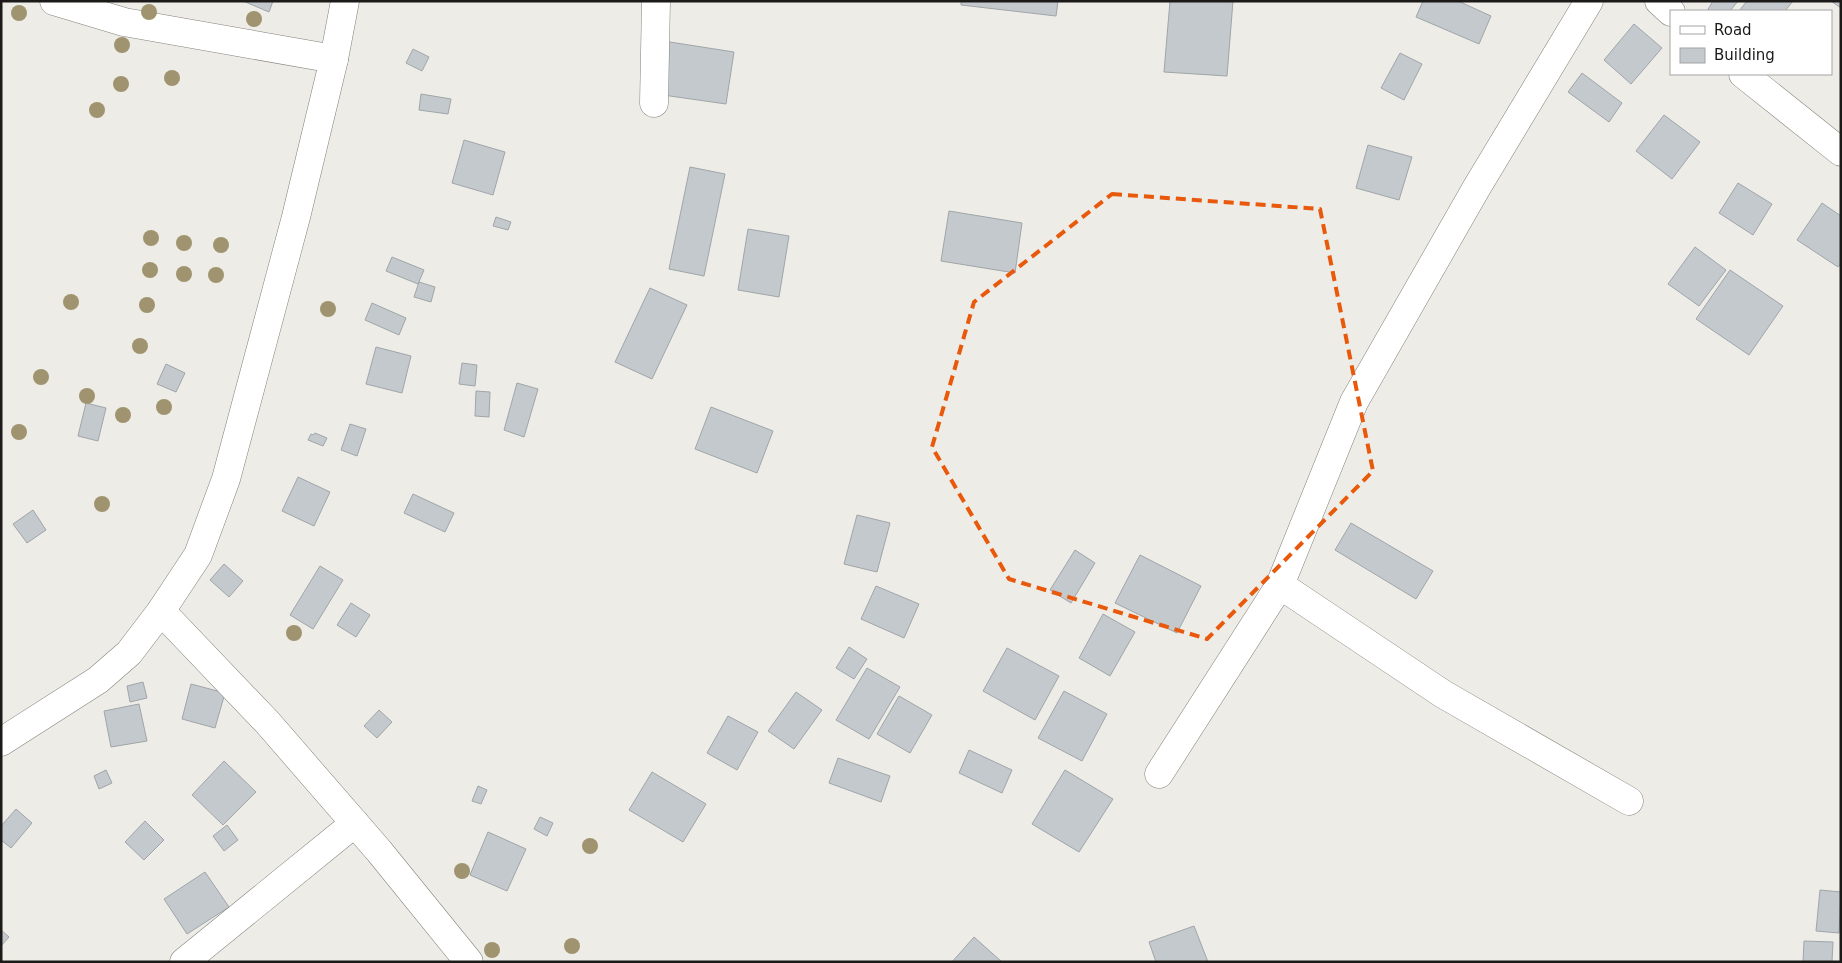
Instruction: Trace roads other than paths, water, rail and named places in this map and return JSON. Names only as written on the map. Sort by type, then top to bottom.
[{"type":"street","points":[[54,1],[124,22],[334,59]]},
{"type":"street","points":[[1,742],[98,680],[130,653],[198,556],[226,479],[296,217],[334,59],[345,1]]},
{"type":"street","points":[[654,103],[656,1]]},
{"type":"street","points":[[1159,774],[1280,585],[1354,402],[1372,366],[1477,186],[1589,1]]},
{"type":"street","points":[[1658,1],[1670,11]]},
{"type":"street","points":[[1743,75],[1841,152]]},
{"type":"street","points":[[1280,585],[1443,694],[1629,801]]},
{"type":"street","points":[[161,611],[268,723],[355,824],[469,962]]},
{"type":"street","points":[[184,962],[355,824]]}]
